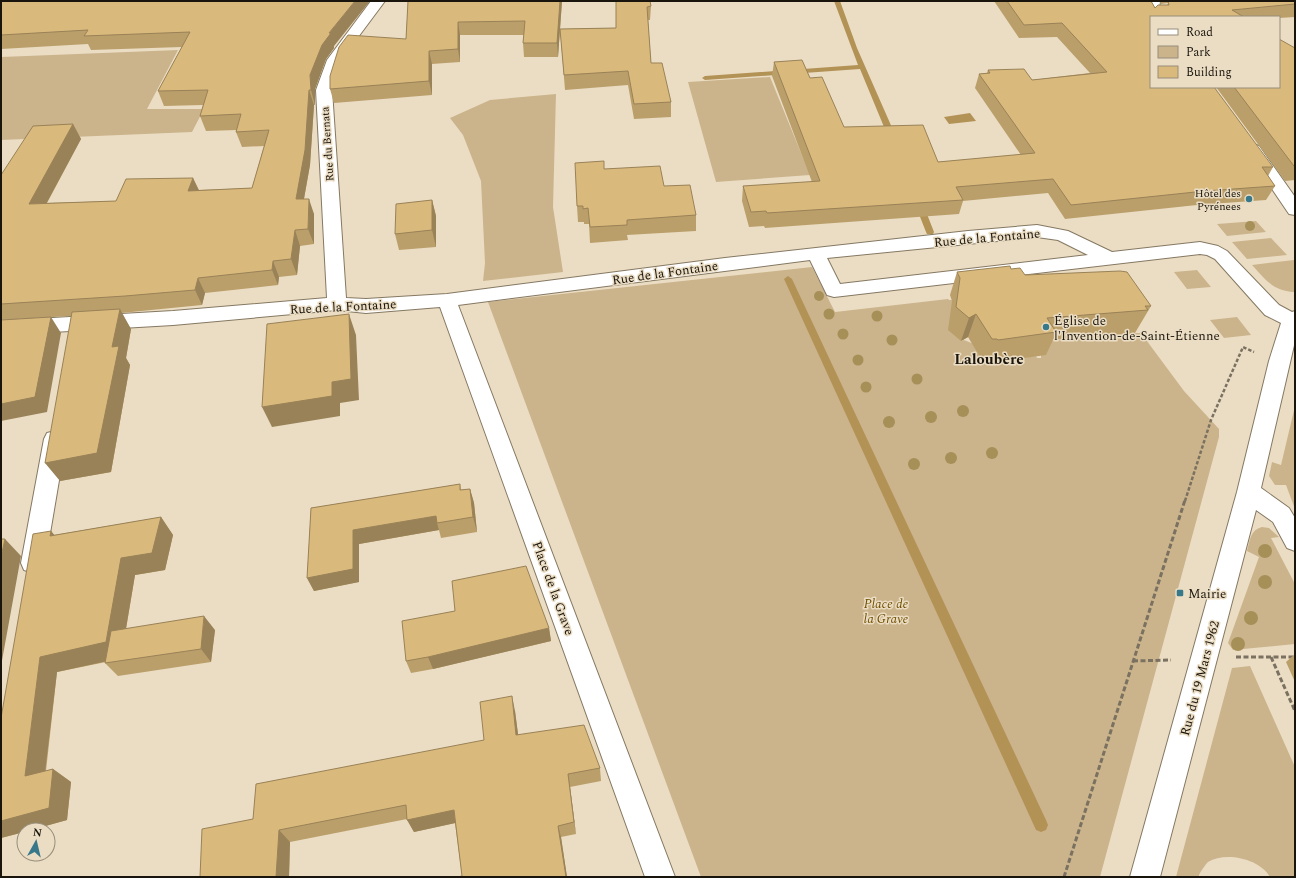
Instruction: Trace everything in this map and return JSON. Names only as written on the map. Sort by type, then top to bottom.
[{"type":"street","name":"Rue du Bernata","points":[[337,304],[324,90],[334,60],[378,1]]},
{"type":"street","points":[[1150,9],[1167,9]]},
{"type":"street","points":[[1242,134],[1295,210]]},
{"type":"street","name":"Rue de la Fontaine","points":[[1,328],[174,318],[337,304],[366,306],[447,300],[725,264],[968,237],[1038,231],[1062,234],[1110,258]]},
{"type":"street","points":[[816,255],[834,291],[1200,248],[1212,250],[1221,255],[1231,264],[1272,310],[1294,321]]},
{"type":"street","name":"Place de la Grave","points":[[447,300],[660,877]]},
{"type":"street","name":"Rue du 19 Mars 1962","points":[[1145,877],[1249,492],[1279,361],[1294,321]]},
{"type":"street","points":[[70,347],[74,324]]},
{"type":"street","points":[[30,581],[58,417]]},
{"type":"street","points":[[1249,492],[1281,515],[1295,541]]},
{"type":"path","points":[[1064,877],[1211,420],[1243,347],[1279,361]]},
{"type":"path","points":[[1133,662],[1232,657],[1295,657]]},
{"type":"path","points":[[1271,657],[1295,711]]},
{"type":"green space","points":[[178,50],[147,109],[204,109],[192,132],[1,140],[1,57]]},
{"type":"green space","points":[[770,77],[810,175],[716,182],[688,82]]},
{"type":"green space","points":[[556,94],[553,207],[563,272],[483,281],[485,263],[481,181],[463,135],[450,118],[490,100]]},
{"type":"green space","points":[[1256,221],[1266,232],[1227,236],[1217,224]]},
{"type":"green space","points":[[1271,238],[1287,255],[1247,259],[1232,242]]},
{"type":"green space","points":[[1294,260],[1294,292],[1275,287],[1252,265]]},
{"type":"green space","name":"Place de la Grave","points":[[812,267],[835,312],[948,299],[952,300],[961,341],[964,340],[974,344],[983,362],[989,363],[1036,356],[1037,358],[1041,358],[1041,355],[1053,339],[1055,341],[1061,340],[1059,338],[1077,336],[1078,338],[1084,338],[1082,335],[1100,333],[1103,336],[1127,330],[1130,333],[1141,333],[1184,391],[1219,429],[1219,437],[1100,877],[701,877],[488,302]]},
{"type":"green space","points":[[1197,270],[1211,287],[1187,289],[1174,272]]},
{"type":"green space","points":[[1237,317],[1251,335],[1224,338],[1210,320]]},
{"type":"green space","points":[[1295,406],[1295,509],[1286,485],[1275,485],[1269,476],[1272,462],[1281,465]]},
{"type":"green space","points":[[1258,528],[1269,528],[1279,537],[1271,538],[1295,584],[1295,644],[1233,650],[1228,643],[1259,557],[1247,551],[1253,533]]},
{"type":"green space","points":[[1250,666],[1295,767],[1295,877],[1270,877],[1265,871],[1251,861],[1233,857],[1224,857],[1208,862],[1204,866],[1199,877],[1176,877],[1232,668]]},
{"type":"shaded area","points":[[970,113],[976,121],[949,124],[944,117]]},
{"type":"building","points":[[1,1],[355,1],[329,33],[331,33],[322,45],[310,75],[311,90],[309,90],[305,150],[296,199],[309,199],[308,229],[295,230],[291,259],[273,261],[272,270],[198,278],[195,290],[1,304],[1,175],[33,126],[73,124],[29,204],[116,201],[126,179],[193,178],[188,191],[252,188],[269,130],[236,132],[241,114],[200,116],[208,90],[158,91],[190,32],[84,36],[88,30],[1,35]]},
{"type":"building","points":[[408,1],[560,1],[557,43],[523,43],[525,21],[458,22],[458,49],[429,51],[429,81],[330,89],[330,76],[339,47],[348,35],[406,39]]},
{"type":"building","points":[[616,1],[650,1],[651,6],[647,7],[651,63],[662,63],[671,102],[634,104],[628,71],[564,75],[560,29],[616,28]]},
{"type":"building","points":[[1007,1],[1151,1],[1155,8],[1158,5],[1169,5],[1168,1],[1295,1],[1295,4],[1232,10],[1242,16],[1150,16],[1150,88],[1215,88],[1273,167],[1262,167],[1275,186],[1205,191],[1071,205],[1053,179],[956,187],[963,200],[767,213],[766,211],[751,212],[743,186],[820,181],[774,62],[802,60],[810,78],[822,77],[844,127],[923,125],[938,162],[1035,153],[979,74],[990,73],[988,70],[1024,69],[1032,80],[1107,72],[1062,23],[1024,25]]},
{"type":"building","points":[[1280,40],[1295,48],[1294,166],[1235,88],[1280,88]]},
{"type":"building","points":[[604,161],[604,169],[660,166],[664,186],[690,185],[696,215],[627,220],[627,225],[590,227],[588,208],[583,209],[583,206],[577,206],[575,163]]},
{"type":"building","points":[[432,200],[432,230],[395,234],[396,204]]},
{"type":"building","points":[[1010,266],[1011,269],[1020,268],[1025,275],[1120,271],[1127,272],[1151,306],[1145,306],[1148,310],[1047,318],[1056,332],[998,340],[992,339],[976,314],[969,318],[956,307],[960,278],[957,272]]},
{"type":"building","points":[[120,309],[112,347],[119,346],[97,453],[45,463],[72,312]]},
{"type":"building","points":[[349,314],[351,379],[332,382],[332,396],[262,407],[267,324]]},
{"type":"building","points":[[51,317],[35,397],[1,404],[1,320]]},
{"type":"building","points":[[460,484],[460,490],[470,489],[473,517],[437,523],[436,516],[353,530],[353,569],[307,578],[311,508]]},
{"type":"building","points":[[161,517],[152,553],[121,558],[106,642],[40,657],[25,776],[53,769],[49,808],[1,821],[1,718],[33,534],[51,531],[50,536]]},
{"type":"building","points":[[1,539],[5,539],[1,557]]},
{"type":"building","points":[[526,566],[549,628],[406,661],[402,621],[455,611],[452,581]]},
{"type":"building","points":[[204,616],[201,649],[105,663],[111,631]]},
{"type":"building","points":[[512,696],[516,735],[584,725],[600,768],[568,774],[574,822],[558,826],[566,877],[457,877],[462,876],[454,810],[407,820],[406,805],[279,830],[276,877],[200,877],[202,829],[253,819],[256,784],[484,740],[480,702]]},
{"type":"waterway","points":[[837,1],[854,48],[893,139]]},
{"type":"waterway","points":[[705,78],[862,67]]},
{"type":"waterway","points":[[919,204],[930,232]]},
{"type":"waterway","points":[[788,279],[1041,825]]},
{"type":"place","name":"Hôtel des Pyrénees","points":[[1249,199]]},
{"type":"place","name":"Église de l'Invention-de-Saint-Étienne","points":[[1046,327]]},
{"type":"place","name":"Mairie","points":[[1180,593]]},
{"type":"district","name":"Laloubère","points":[[989,359]]}]
